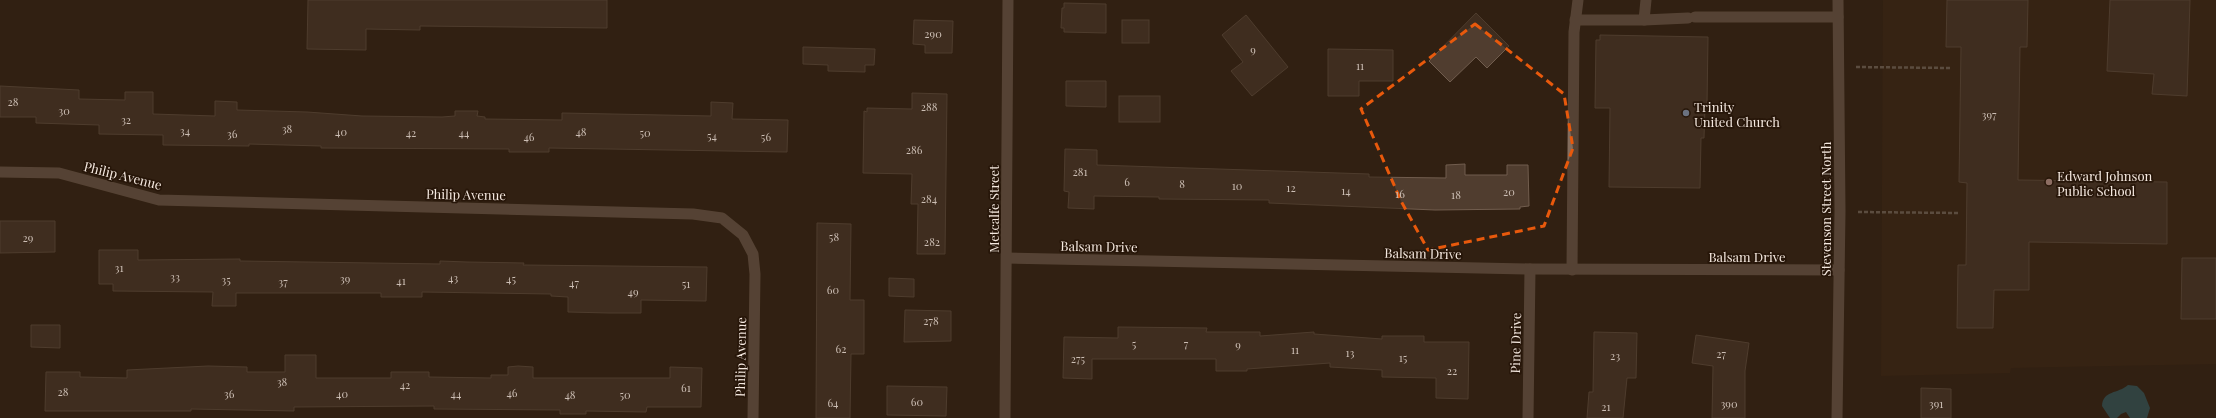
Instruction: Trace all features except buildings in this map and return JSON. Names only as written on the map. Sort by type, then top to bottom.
[{"type":"street","name":"Metcalfe Street","points":[[1005,418],[1008,0]]},
{"type":"street","points":[[1572,270],[1576,20],[1578,0]]},
{"type":"street","points":[[1644,20],[1646,0]]},
{"type":"street","name":"Stevenson Street North","points":[[1837,418],[1840,211],[1838,0]]},
{"type":"street","points":[[1576,20],[1644,20],[1692,17],[1838,17]]},
{"type":"street","name":"Philip Avenue","points":[[0,172],[59,173],[159,200],[694,214],[722,218],[743,235],[753,254],[755,274],[753,418]]},
{"type":"street","name":"Balsam Drive","points":[[1007,258],[1572,270],[1839,270]]},
{"type":"street","name":"Pine Drive","points":[[1528,418],[1530,269]]},
{"type":"path","points":[[1839,67],[1952,68]]},
{"type":"path","points":[[1840,211],[1959,213]]},
{"type":"highlighted area","points":[[1475,24],[1564,94],[1573,148],[1544,226],[1428,250],[1401,201],[1361,109],[1428,61]]},
{"type":"shaded area","name":"Edward Johnson Public School","points":[[1883,0],[2216,0],[2216,364],[2011,368],[2010,373],[1881,376]]},
{"type":"water","points":[[2128,385],[2137,386],[2144,393],[2150,408],[2147,418],[2130,418],[2126,412],[2117,418],[2110,418],[2102,406],[2105,397]]},
{"type":"place","name":"Trinity United Church","points":[[1686,113]]},
{"type":"place","name":"Edward Johnson Public School","points":[[2049,182]]}]
